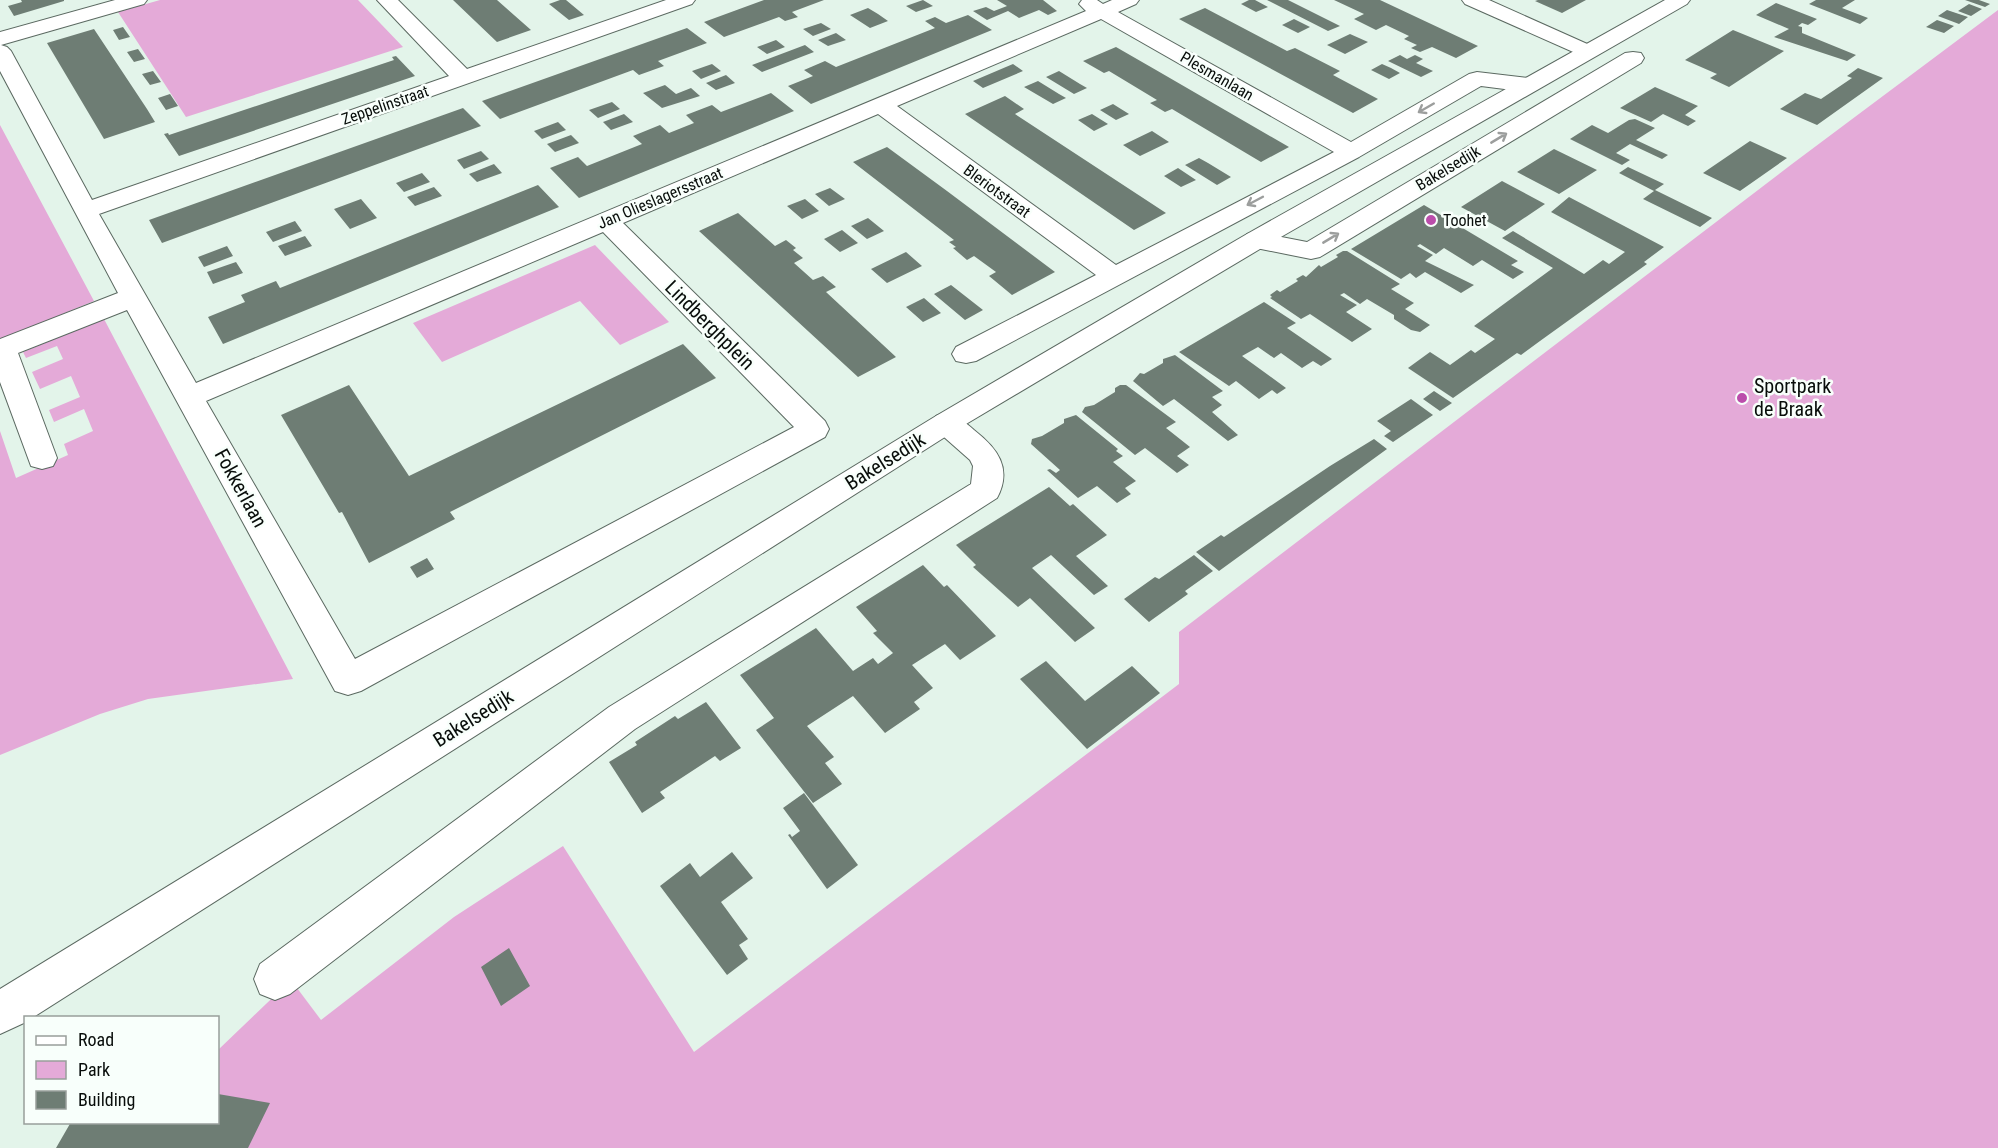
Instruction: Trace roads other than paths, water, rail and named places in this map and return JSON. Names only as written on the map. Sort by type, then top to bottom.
[{"type":"street","points":[[0,39],[137,0]]},
{"type":"street","points":[[387,0],[463,77]]},
{"type":"street","name":"Zeppelinstraat","points":[[85,211],[685,0]]},
{"type":"street","name":"Jan Olieslagersstraat","points":[[190,396],[880,105],[1093,6],[1129,0]]},
{"type":"street","points":[[1472,0],[1587,51]]},
{"type":"street","name":"Bakelsedijk","points":[[0,1012],[946,423],[1256,240],[1680,0]]},
{"type":"street","name":"Plesmanlaan","points":[[1093,6],[1351,152]]},
{"type":"street","name":"Fokkerlaan","points":[[0,51],[85,211],[348,680]]},
{"type":"street","name":"Bakelsedijk","points":[[1256,240],[1311,251],[1634,58]]},
{"type":"street","points":[[966,354],[1351,152],[1477,79],[1528,85]]},
{"type":"street","name":"Bleriotstraat","points":[[880,105],[1114,276]]},
{"type":"street","points":[[1284,186],[1306,212]]},
{"type":"street","name":"Lindberghplein","points":[[348,680],[814,429],[606,221]]},
{"type":"street","points":[[42,458],[3,351],[5,347],[134,297]]},
{"type":"street","name":"Bakelsedijk","points":[[275,980],[622,718],[986,490],[988,466],[982,453],[946,423]]},
{"type":"place","name":"Toohet","points":[[1431,220]]},
{"type":"place","name":"Sportpark de Braak","points":[[1742,398]]}]
